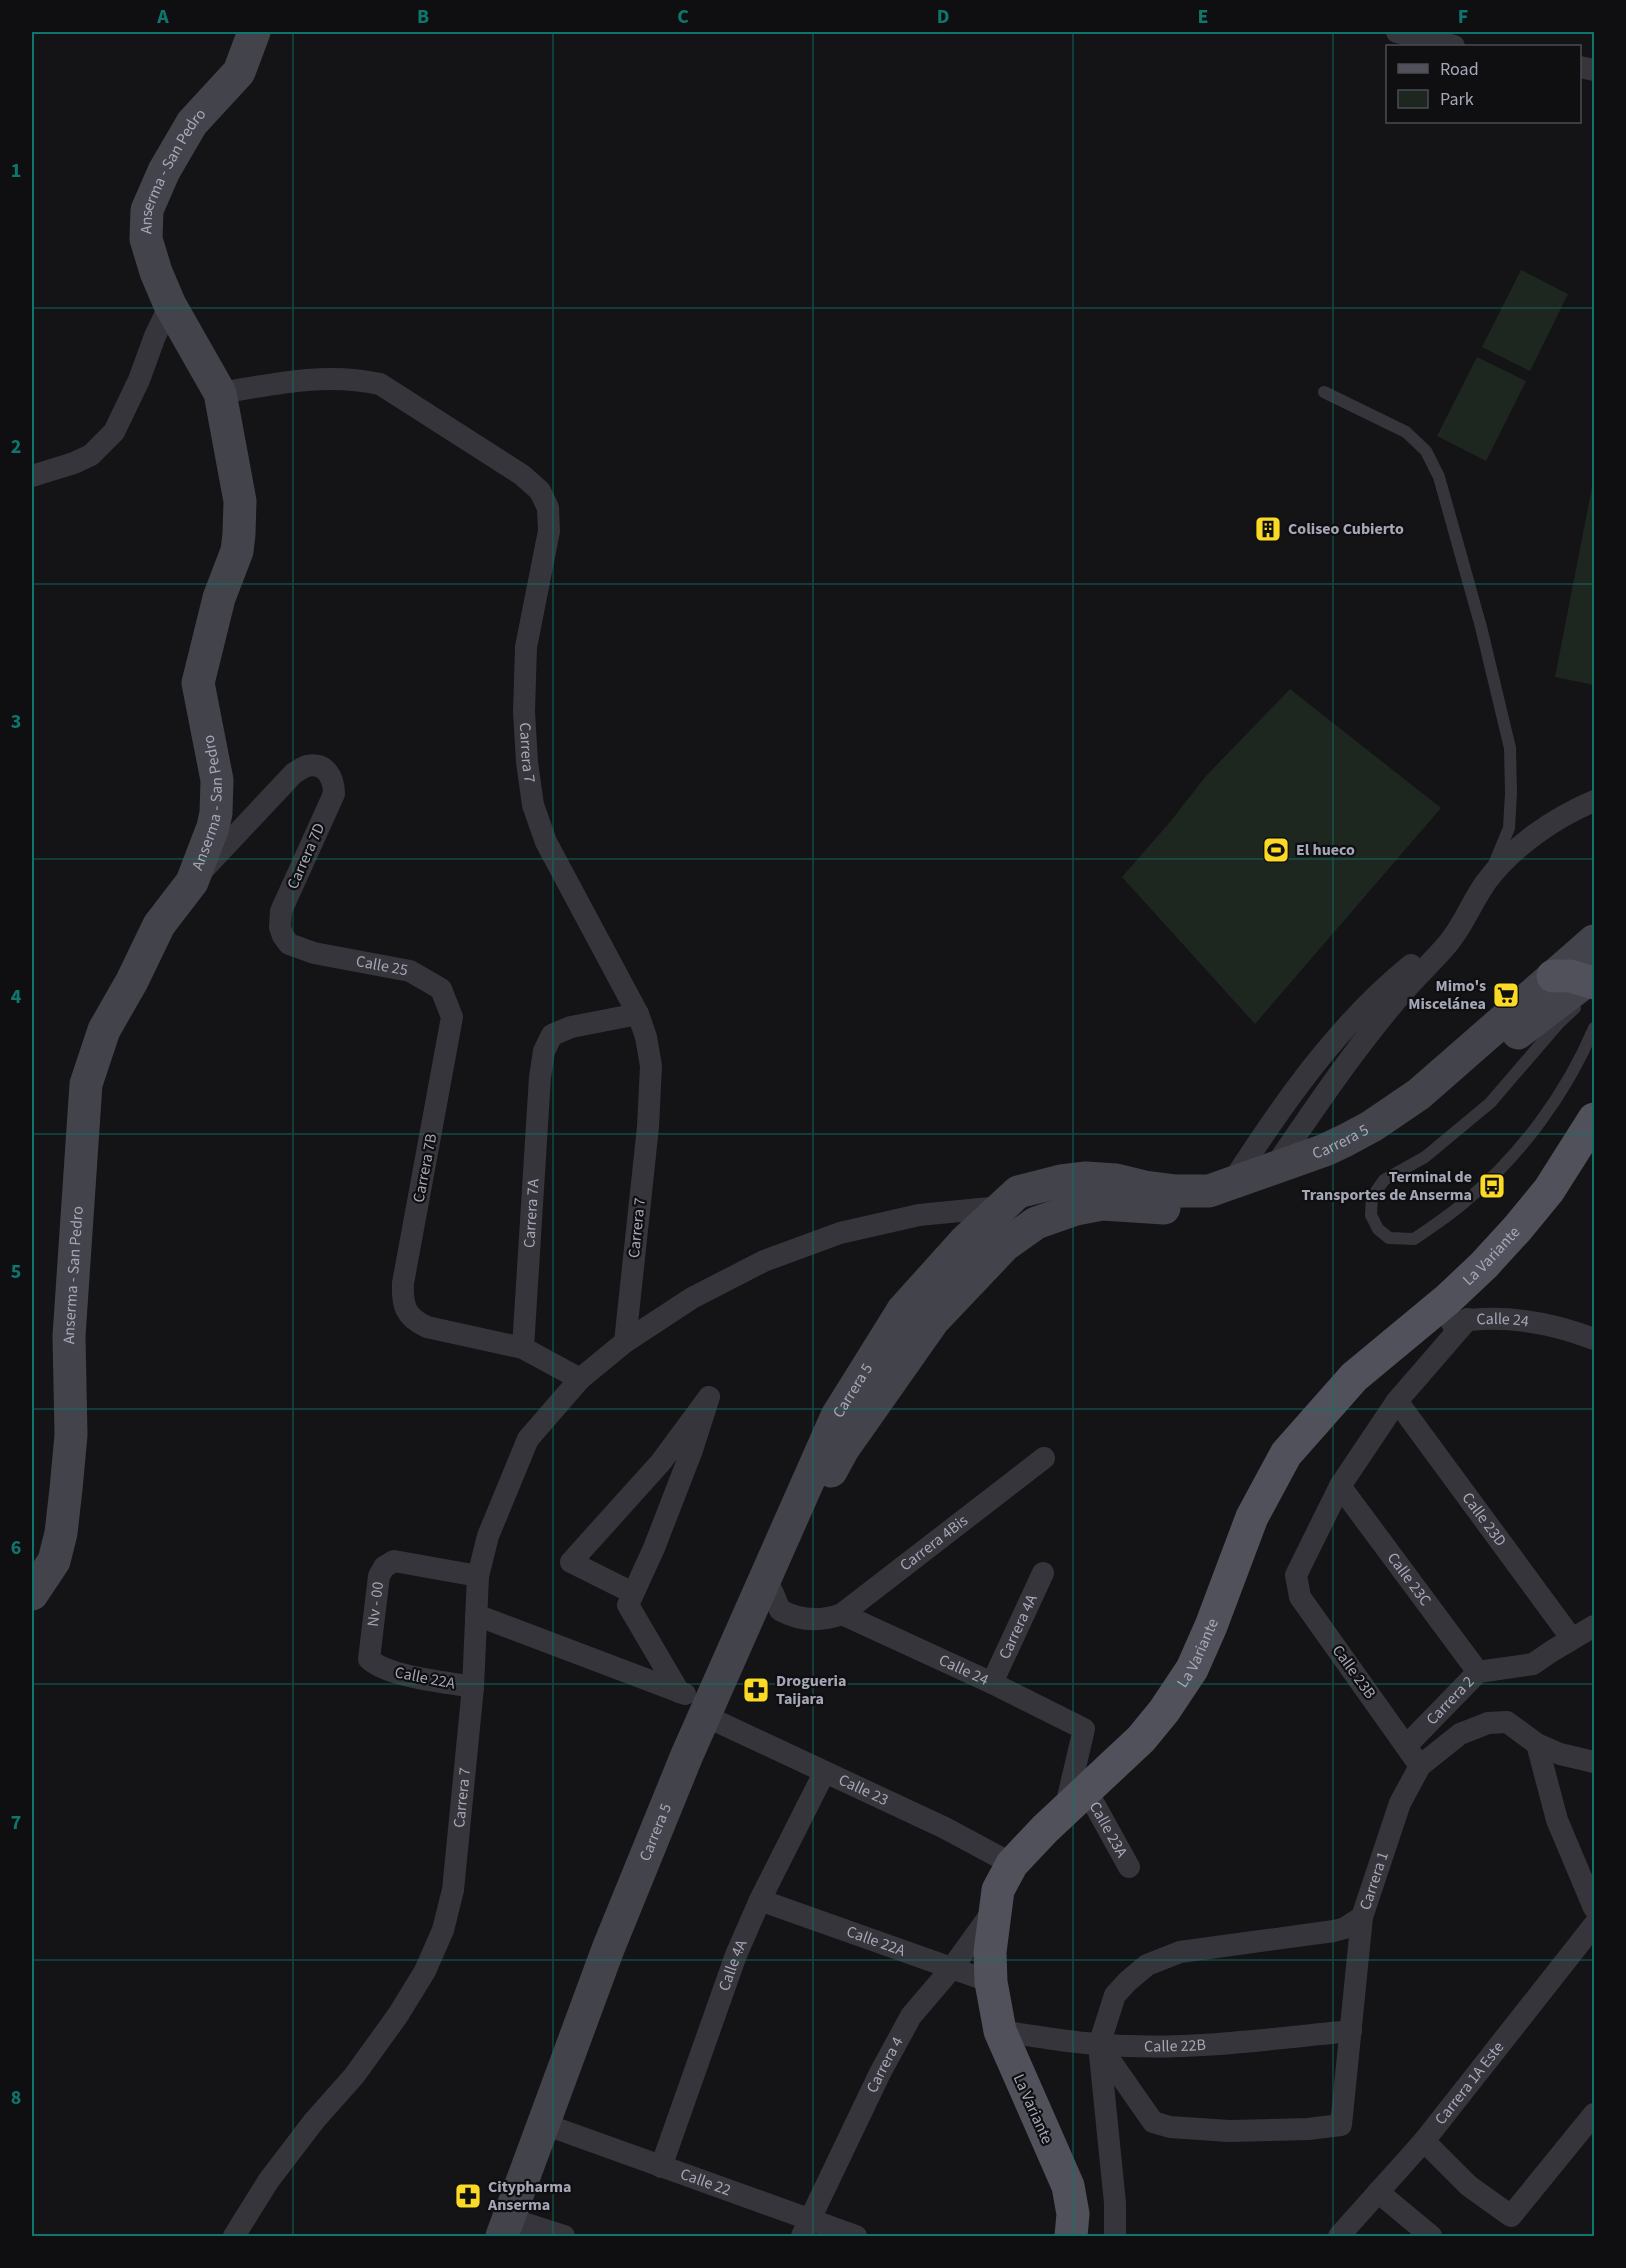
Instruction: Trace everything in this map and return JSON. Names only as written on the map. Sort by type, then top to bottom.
[{"type":"main road","points":[[1553,976],[1570,976],[1590,987]]},
{"type":"main road","name":"La Variante","points":[[1071,2236],[1073,2214],[1068,2186],[1000,2031],[991,1982],[990,1952],[998,1890],[1012,1864],[1045,1829],[1141,1738],[1164,1711],[1192,1669],[1211,1626],[1252,1517],[1286,1454],[1354,1377],[1477,1272],[1517,1229],[1554,1182],[1594,1119]]},
{"type":"street","name":"Anserma - San Pedro","points":[[32,1594],[54,1561],[61,1533],[66,1489],[71,1435],[69,1336],[86,1084],[104,1030],[132,981],[159,926],[192,882],[216,813],[217,780],[198,683],[219,598],[237,551],[240,501],[220,393],[170,305],[156,272],[146,239],[147,210],[164,171],[192,123],[239,72],[254,32]]},
{"type":"street","points":[[1397,32],[1450,45]]},
{"type":"street","points":[[32,476],[74,463],[91,455],[114,432],[140,380],[155,336],[170,305]]},
{"type":"street","name":"Carrera 7","points":[[220,393],[304,379],[357,379],[380,384],[522,475],[540,491],[548,508],[549,531],[526,648],[524,712],[527,762],[533,805],[546,842],[638,1014],[646,1037],[651,1066],[648,1127],[625,1342]]},
{"type":"street","name":"Carrera 7D","points":[[192,882],[294,773],[307,766],[325,769],[331,775],[334,794],[281,911],[280,927],[289,944]]},
{"type":"street","points":[[1273,1169],[1355,1052],[1405,990],[1464,923],[1486,882],[1513,854],[1543,829],[1594,801]]},
{"type":"street","points":[[1231,1185],[1278,1111],[1333,1042],[1394,979],[1464,923]]},
{"type":"street","name":"Carrera 5","points":[[510,2231],[608,1949],[701,1705],[837,1416],[903,1310],[966,1239],[1018,1192],[1078,1179],[1116,1180],[1176,1191],[1209,1191],[1231,1185],[1346,1140],[1372,1126],[1410,1100],[1594,941]]},
{"type":"street","name":"Calle 25","points":[[289,944],[314,953],[410,971],[441,989],[452,1017]]},
{"type":"street","name":"Carrera 5","points":[[510,2231],[555,2128],[634,1914],[701,1705],[772,1592],[789,1552],[843,1449],[933,1321],[1005,1245],[1036,1223],[1076,1209],[1102,1204],[1181,1209],[1217,1203],[1299,1176],[1387,1133],[1590,987]]},
{"type":"street","name":"Carrera 7A","points":[[523,1348],[540,1077],[544,1051],[552,1035],[571,1027],[638,1014]]},
{"type":"street","name":"Carrera 7B","points":[[452,1017],[403,1282],[402,1302],[411,1317],[427,1326],[523,1348]]},
{"type":"street","name":"Carrera 7","points":[[234,2236],[269,2180],[314,2121],[354,2076],[398,2015],[425,1971],[443,1930],[453,1890],[473,1687],[478,1576],[488,1536],[528,1439],[580,1380],[625,1342],[692,1298],[775,1257],[840,1233],[920,1215],[1000,1207]]},
{"type":"street","points":[[1340,1486],[1397,1401],[1468,1319]]},
{"type":"street","name":"Calle 24","points":[[1409,1331],[1468,1319],[1518,1319],[1569,1329],[1594,1339]]},
{"type":"street","points":[[523,1348],[580,1380]]},
{"type":"street","points":[[633,1593],[571,1562],[661,1462],[709,1397],[692,1450],[654,1548],[628,1605],[701,1705]]},
{"type":"street","name":"Calle 23D","points":[[1397,1401],[1572,1639]]},
{"type":"street","name":"Carrera 4Bis","points":[[832,1617],[1044,1458]]},
{"type":"street","name":"Calle 23B","points":[[1340,1486],[1296,1575],[1300,1597],[1420,1766]]},
{"type":"street","name":"Calle 23C","points":[[1340,1486],[1478,1672]]},
{"type":"street","name":"Nv - 00","points":[[376,1667],[369,1659],[379,1576],[384,1567],[394,1562],[478,1576]]},
{"type":"street","name":"Carrera 4A","points":[[992,1683],[1043,1573]]},
{"type":"street","name":"Calle 24","points":[[772,1592],[780,1610],[795,1617],[832,1617],[992,1683],[1084,1729],[1076,1801]]},
{"type":"street","name":"Calle 23","points":[[476,1615],[701,1705],[824,1773],[945,1828],[1012,1864]]},
{"type":"street","name":"Carrera 2","points":[[1407,1745],[1478,1672],[1533,1664],[1594,1626]]},
{"type":"street","name":"Calle 22A","points":[[376,1667],[391,1672],[473,1687]]},
{"type":"street","name":"Carrera 1","points":[[1115,2236],[1115,2203],[1099,2045],[1115,1995],[1147,1965],[1180,1952],[1334,1931],[1345,1928],[1362,1917],[1400,1803],[1420,1766],[1460,1734],[1488,1723],[1507,1722],[1537,1744],[1560,1754],[1594,1762]]},
{"type":"street","points":[[1537,1744],[1557,1820],[1594,1908]]},
{"type":"street","name":"Calle 4A","points":[[662,2167],[736,1955],[760,1900],[824,1773]]},
{"type":"street","name":"Calle 23A","points":[[1076,1801],[1129,1867]]},
{"type":"street","name":"Calle 22A","points":[[760,1900],[991,1982]]},
{"type":"street","name":"Carrera 4","points":[[806,2228],[880,2073],[911,2016],[952,1968],[994,1910]]},
{"type":"street","points":[[1099,2045],[1153,2122],[1170,2127],[1229,2131],[1308,2129],[1341,2125],[1362,1917]]},
{"type":"street","name":"Carrera 1A Este","points":[[1339,2236],[1424,2141],[1594,1925]]},
{"type":"street","name":"Calle 22B","points":[[1000,2031],[1099,2045],[1129,2046],[1202,2045],[1351,2031]]},
{"type":"street","points":[[1424,2141],[1468,2186],[1511,2216],[1594,2114]]},
{"type":"street","name":"Calle 22","points":[[555,2128],[662,2167],[806,2228],[856,2236]]},
{"type":"street","points":[[1378,2192],[1431,2236]]},
{"type":"street","points":[[510,2231],[564,2236]]},
{"type":"lane","points":[[1324,392],[1406,432],[1426,451],[1439,477],[1481,627],[1510,748],[1509,828],[1486,882]]},
{"type":"lane","points":[[1590,987],[1490,1103],[1425,1157],[1384,1180],[1372,1197],[1371,1215],[1378,1229],[1389,1238],[1414,1239],[1467,1200],[1521,1148],[1561,1092],[1594,1028]]},
{"type":"green space","points":[[1521,270],[1568,294],[1530,371],[1482,347]]},
{"type":"green space","points":[[1477,357],[1526,381],[1486,461],[1437,436]]},
{"type":"green space","points":[[1594,477],[1594,685],[1555,677]]},
{"type":"green space","name":"El hueco","points":[[1290,689],[1441,808],[1255,1024],[1122,877],[1206,776]]},
{"type":"place","name":"Coliseo Cubierto","points":[[1268,529]]},
{"type":"place","name":"El hueco","points":[[1276,850]]},
{"type":"place","name":"Mimo's Miscelánea","points":[[1506,995]]},
{"type":"place","name":"Terminal de Transportes de Anserma","points":[[1492,1186]]},
{"type":"place","name":"Drogueria Taijara","points":[[756,1690]]},
{"type":"place","name":"Citypharma Anserma","points":[[468,2196]]}]
